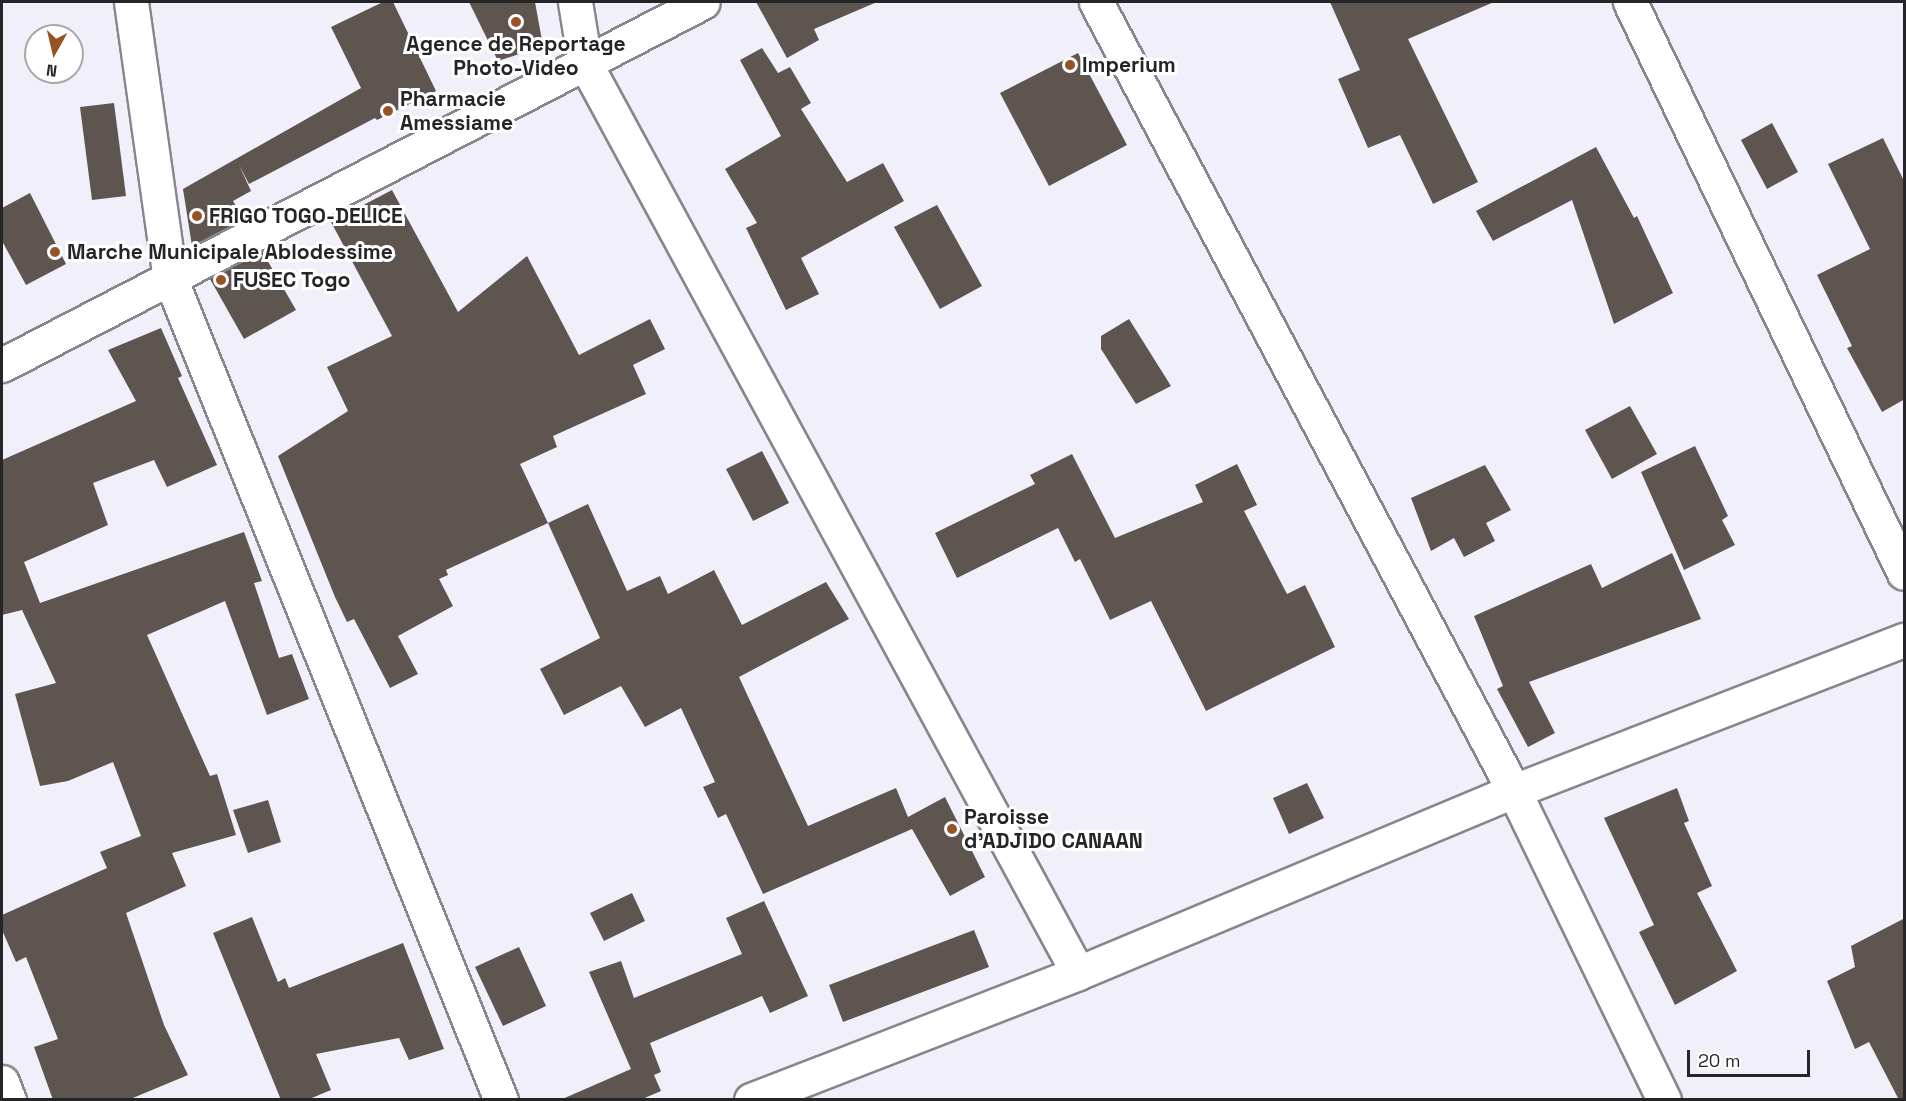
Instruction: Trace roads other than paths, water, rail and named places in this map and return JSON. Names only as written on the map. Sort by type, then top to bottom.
[{"type":"street","points":[[131,2],[170,278],[501,1100]]},
{"type":"street","points":[[575,2],[585,63],[1078,973]]},
{"type":"street","points":[[2,365],[704,2]]},
{"type":"street","points":[[1096,2],[1514,791],[1664,1100]]},
{"type":"street","points":[[1630,2],[1905,573]]},
{"type":"street","points":[[751,1100],[1078,973],[1514,791],[1905,640]]},
{"type":"street","points":[[2,1082],[9,1100]]},
{"type":"place","name":"Agence de Reportage Photo-Video","points":[[516,22]]},
{"type":"place","name":"Imperium","points":[[1070,65]]},
{"type":"place","name":"Pharmacie Amessiame","points":[[388,111]]},
{"type":"place","name":"FRIGO TOGO-DELICE","points":[[197,216]]},
{"type":"place","name":"Marche Municipale Ablodessime","points":[[55,252]]},
{"type":"place","name":"FUSEC Togo","points":[[221,280]]},
{"type":"place","name":"Paroisse d'ADJIDO CANAAN","points":[[952,829]]}]
